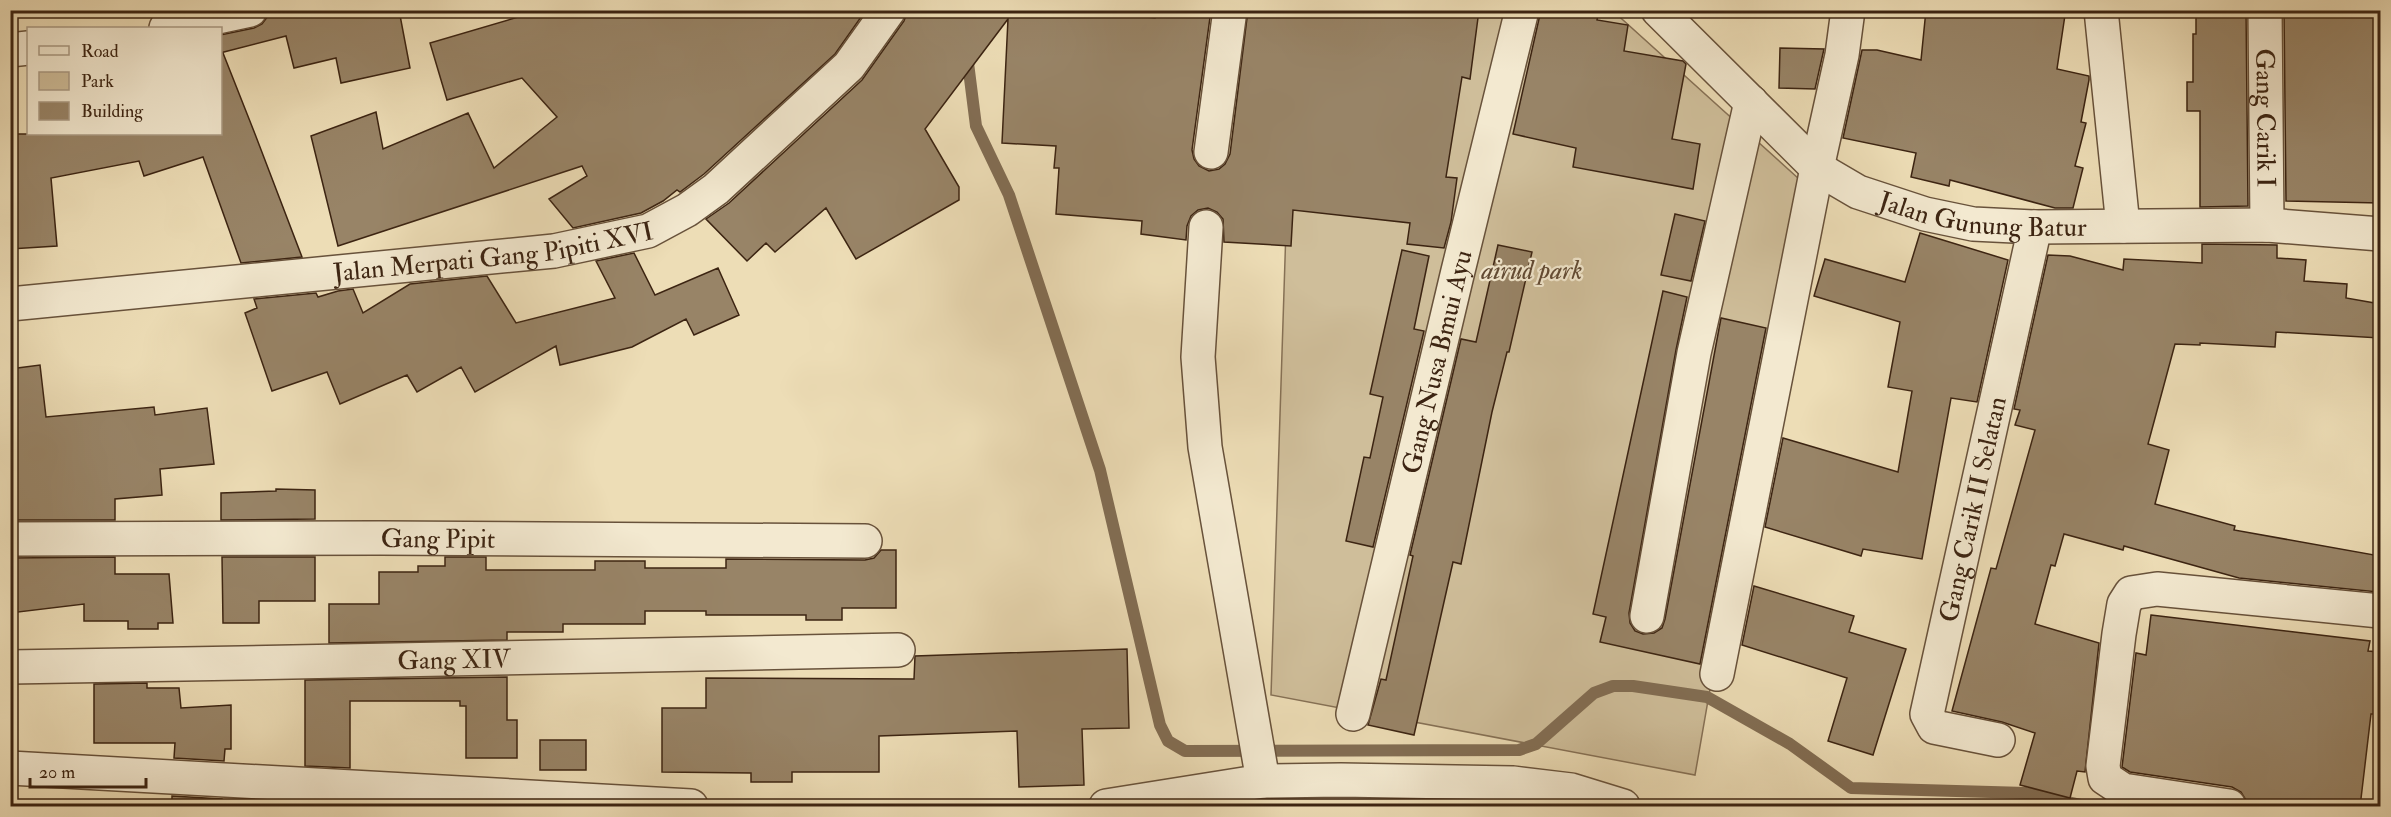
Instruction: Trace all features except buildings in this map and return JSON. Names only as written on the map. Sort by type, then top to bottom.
[{"type":"street","points":[[170,27],[250,10]]},
{"type":"street","name":"Jalan Merpati Gang Pipiti XVI","points":[[10,303],[554,251],[648,231],[687,210],[716,189],[849,66],[889,10]]},
{"type":"street","points":[[1211,152],[1230,10]]},
{"type":"street","name":"Gang Nusa Bmui Ayu","points":[[1353,714],[1456,275],[1522,10]]},
{"type":"street","name":"Jalan Gunung Batur","points":[[1658,10],[1817,168],[1858,192],[1925,214],[1973,224],[2035,227],[2267,225],[2380,234]]},
{"type":"street","points":[[1717,674],[1817,168],[1842,55],[1848,10]]},
{"type":"street","points":[[2101,10],[2123,226]]},
{"type":"street","name":"Gang Carik I","points":[[2265,10],[2267,225]]},
{"type":"street","points":[[10,50],[27,48]]},
{"type":"street","points":[[1647,616],[1694,353],[1751,102]]},
{"type":"street","points":[[1206,227],[1197,357],[1204,447],[1263,781]]},
{"type":"street","name":"Gang Carik II Selatan","points":[[1998,740],[1934,727],[1927,714],[2035,227]]},
{"type":"street","name":"Gang Pipit","points":[[10,539],[380,538],[864,541]]},
{"type":"street","points":[[2229,807],[2123,790],[2105,778],[2103,766],[2119,634],[2124,604],[2131,593],[2157,589],[2380,611]]},
{"type":"street","name":"Gang XIV","points":[[10,667],[587,658],[898,650]]},
{"type":"street","points":[[10,768],[691,807]]},
{"type":"street","points":[[1106,807],[1263,781],[1429,794],[1513,783],[1571,790],[1623,807]]},
{"type":"green space","name":"airud park","points":[[1293,11],[1613,11],[1799,179],[1695,775],[1271,695]]},
{"type":"waterway","points":[[967,55],[976,126],[1009,195],[1100,470],[1160,725],[1168,741],[1185,751],[1519,750],[1536,744],[1594,693],[1613,686],[1633,686],[1707,697],[1790,744],[1851,788],[2026,793],[2086,806]]}]
